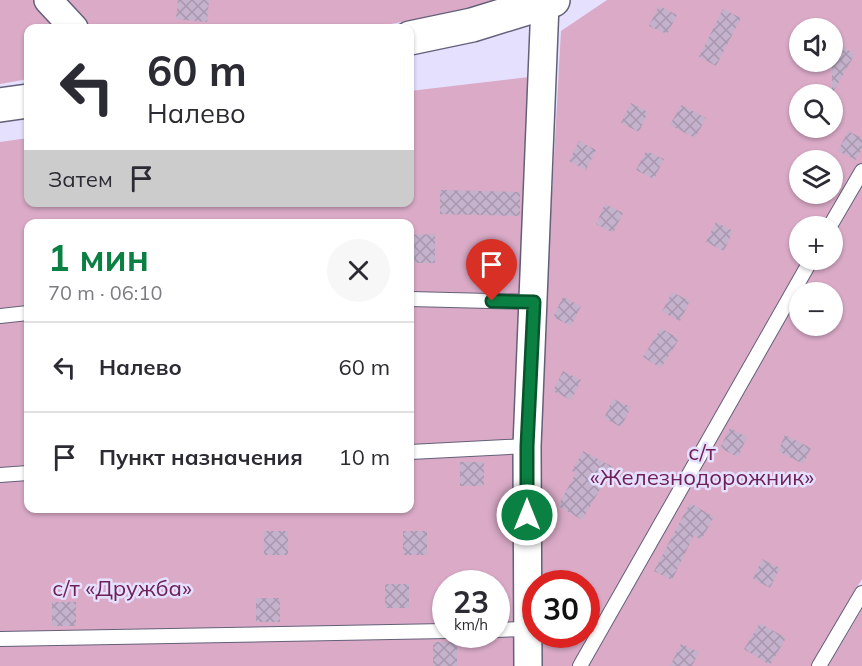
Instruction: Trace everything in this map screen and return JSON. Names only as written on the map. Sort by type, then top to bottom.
[{"type":"main road","points":[[414,37],[472,25],[549,2]]},
{"type":"main road","points":[[0,105],[24,102]]},
{"type":"street","points":[[48,0],[70,24]]},
{"type":"street","points":[[527,570],[527,446],[549,2]]},
{"type":"street","points":[[528,648],[528,666]]},
{"type":"lane","points":[[836,216],[862,171]]},
{"type":"lane","points":[[580,666],[805,270]]},
{"type":"lane","points":[[414,299],[534,302]]},
{"type":"lane","points":[[0,316],[24,313]]},
{"type":"lane","points":[[414,452],[527,446]]},
{"type":"lane","points":[[0,475],[24,474]]},
{"type":"lane","points":[[819,666],[862,593]]},
{"type":"lane","points":[[0,639],[432,631]]},
{"type":"green space","points":[[0,0],[498,0],[474,8],[391,24],[24,24],[24,80],[0,84]]},
{"type":"green space","name":"с/т «Железнодорожник»","points":[[607,0],[862,0],[862,579],[811,666],[539,666],[540,648],[600,648],[600,570],[540,570],[542,376],[561,31]]},
{"type":"green space","name":"с/т «Дружба»","points":[[529,77],[516,666],[0,666],[0,142],[24,139],[24,207],[414,207],[414,91]]},
{"type":"green space","points":[[862,609],[862,666],[828,666]]},
{"type":"building","points":[[178,0],[209,0],[207,22],[176,19]]},
{"type":"building","points":[[659,6],[677,15],[667,34],[649,26]]},
{"type":"building","points":[[723,9],[741,18],[716,66],[699,57]]},
{"type":"building","points":[[843,47],[855,54],[838,84],[832,84],[832,72],[843,72]]},
{"type":"building","points":[[631,103],[648,112],[639,132],[621,123]]},
{"type":"building","points":[[681,105],[706,118],[695,138],[670,125]]},
{"type":"building","points":[[848,131],[862,138],[862,148],[856,160],[843,154],[843,150],[838,150]]},
{"type":"building","points":[[579,141],[596,150],[586,170],[569,161]]},
{"type":"building","points":[[646,151],[664,159],[654,179],[636,170]]},
{"type":"building","points":[[440,190],[520,192],[520,216],[440,214]]},
{"type":"building","points":[[605,204],[623,213],[613,233],[596,224]]},
{"type":"building","points":[[716,222],[733,231],[724,251],[706,242]]},
{"type":"building","points":[[435,234],[435,263],[414,263],[414,235]]},
{"type":"building","points":[[672,292],[690,301],[680,321],[662,312]]},
{"type":"building","points":[[563,297],[581,306],[571,326],[553,317]]},
{"type":"building","points":[[661,328],[679,339],[661,368],[643,357]]},
{"type":"building","points":[[563,371],[581,380],[571,400],[553,391]]},
{"type":"building","points":[[613,399],[631,407],[621,427],[604,418]]},
{"type":"building","points":[[730,428],[747,437],[738,457],[720,448]]},
{"type":"building","points":[[785,435],[811,448],[803,464],[778,451]]},
{"type":"building","points":[[583,451],[613,467],[582,520],[558,506],[576,473],[572,471]]},
{"type":"building","points":[[460,462],[484,462],[484,486],[460,486]]},
{"type":"building","points":[[690,503],[714,517],[701,540],[694,535],[672,580],[654,571]]},
{"type":"building","points":[[264,531],[288,531],[288,555],[264,555]]},
{"type":"building","points":[[403,531],[427,531],[427,555],[403,555]]},
{"type":"building","points":[[762,559],[780,568],[770,588],[753,579]]},
{"type":"building","points":[[385,584],[409,584],[409,608],[385,608]]},
{"type":"building","points":[[256,598],[280,598],[280,622],[256,622]]},
{"type":"building","points":[[52,602],[76,602],[76,626],[52,626]]},
{"type":"building","points":[[760,623],[786,638],[770,665],[744,649]]},
{"type":"building","points":[[681,644],[699,652],[692,666],[670,666]]},
{"type":"building","points":[[433,648],[457,648],[457,666],[433,666]]},
{"type":"route","points":[[492,301],[534,302],[527,446],[527,515]]}]
